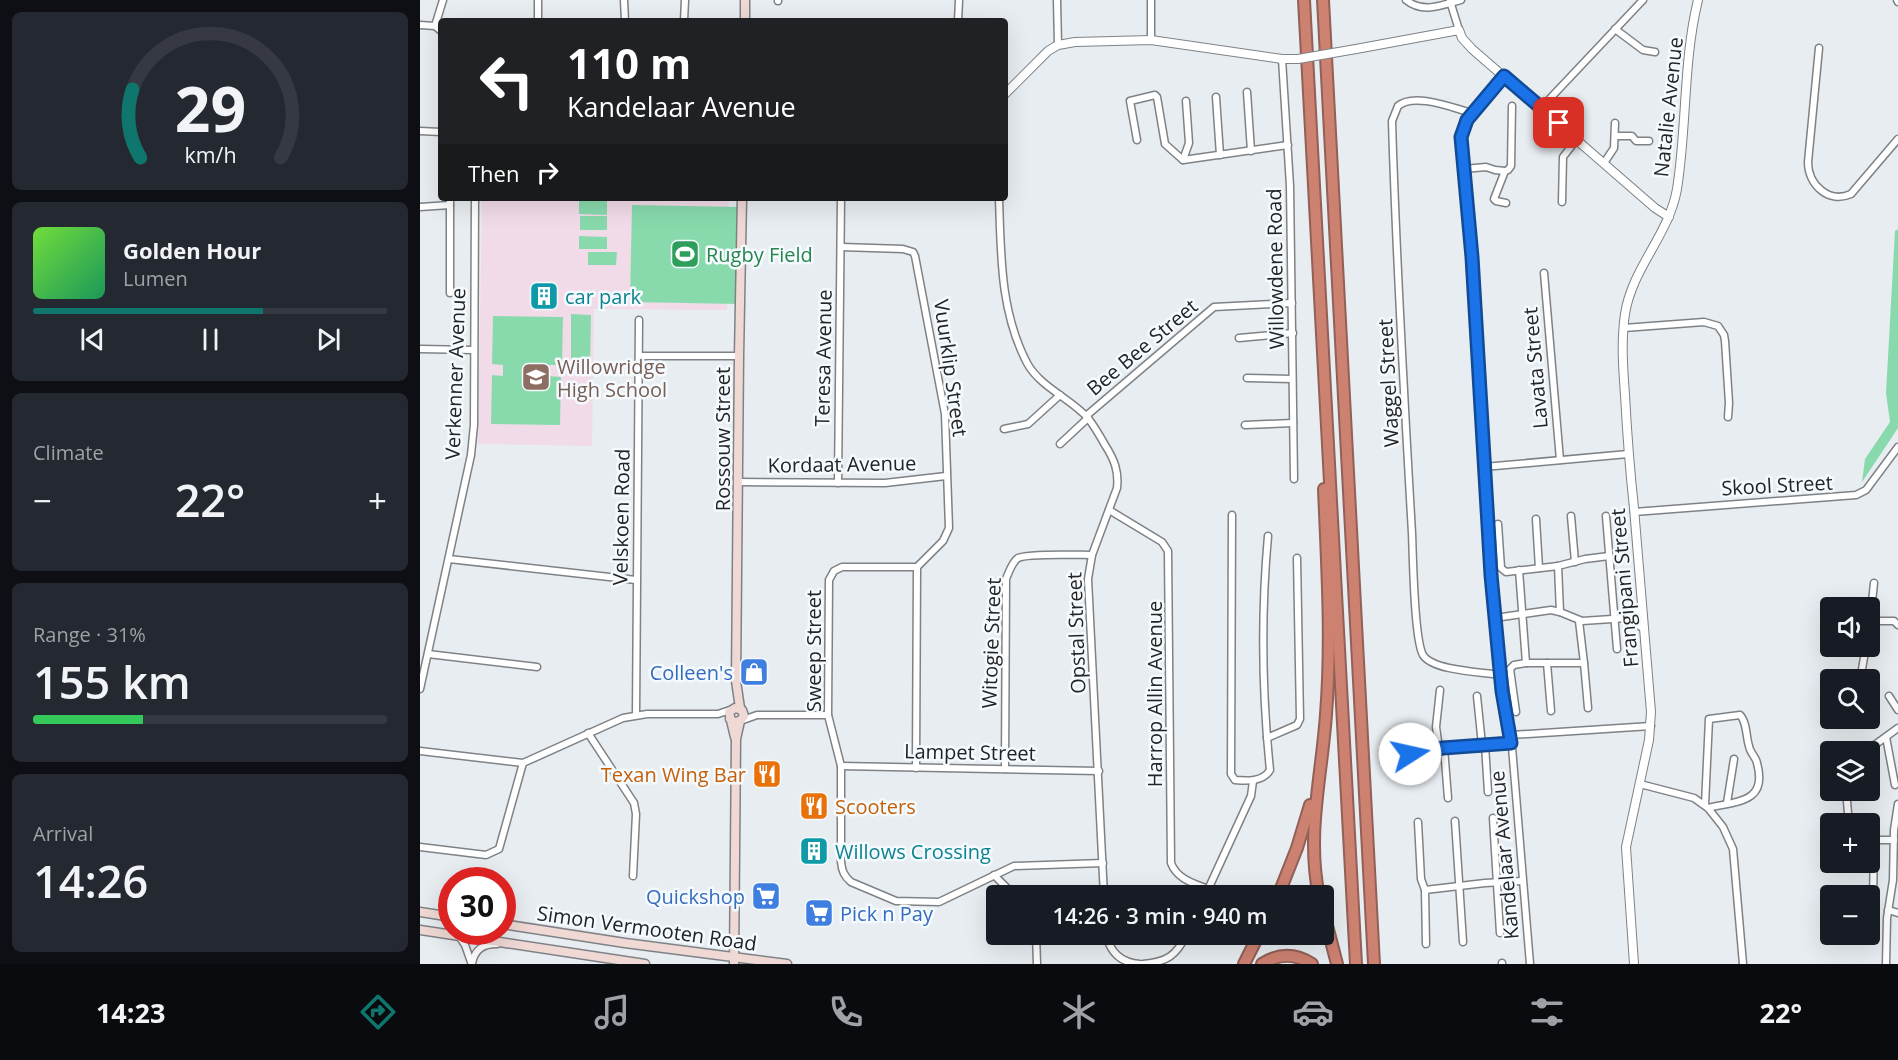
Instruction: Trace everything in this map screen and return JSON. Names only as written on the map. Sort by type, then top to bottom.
[{"type":"highway","points":[[1304,0],[1356,964]]},
{"type":"highway","points":[[1323,0],[1374,964]]},
{"type":"highway","points":[[1317,885],[1313,834],[1326,714],[1328,637],[1321,326]]},
{"type":"highway","points":[[1282,885],[1297,848],[1319,770]]},
{"type":"highway","points":[[1244,964],[1254,945]]},
{"type":"highway","points":[[1331,945],[1336,964]]},
{"type":"highway","points":[[1262,964],[1274,957],[1284,955],[1302,958],[1312,964]]},
{"type":"main road","points":[[745,0],[745,18]]},
{"type":"main road","name":"Rossouw Street","points":[[734,961],[736,739],[734,713],[742,201]]},
{"type":"main road","points":[[734,713],[734,722],[741,721]]},
{"type":"main road","name":"Rossouw Street","points":[[736,739],[741,721]]},
{"type":"main road","points":[[420,912],[438,914]]},
{"type":"main road","name":"Simon Vermooten Road","points":[[516,926],[734,961],[787,964]]},
{"type":"main road","name":"Simon Vermooten Road","points":[[420,930],[438,933]]},
{"type":"main road","name":"Simon Vermooten Road","points":[[516,944],[645,964]]},
{"type":"street","points":[[435,26],[443,0]]},
{"type":"street","points":[[538,0],[538,18]]},
{"type":"street","points":[[624,0],[625,18]]},
{"type":"street","points":[[684,18],[685,0]]},
{"type":"street","points":[[958,0],[958,18]]},
{"type":"street","points":[[1057,0],[1058,45]]},
{"type":"street","points":[[1151,0],[1151,40]]},
{"type":"street","points":[[1406,0],[1422,8],[1461,0]]},
{"type":"street","points":[[1541,108],[1643,0]]},
{"type":"street","name":"Natalie Avenue","points":[[1669,217],[1678,179],[1689,57],[1698,0]]},
{"type":"street","points":[[1450,1],[1459,30],[1472,49],[1655,208],[1669,217]]},
{"type":"street","points":[[420,25],[435,26],[438,28]]},
{"type":"street","points":[[1615,29],[1643,50],[1655,52]]},
{"type":"street","points":[[1008,91],[1039,60],[1058,45],[1075,42],[1151,40],[1282,59],[1299,59],[1459,30]]},
{"type":"street","points":[[1818,48],[1808,162],[1808,171],[1814,183],[1824,192],[1835,197],[1851,194],[1898,139]]},
{"type":"street","name":"Willowdene Road","points":[[1282,59],[1288,146],[1294,479]]},
{"type":"street","name":"Kandelaar Avenue","points":[[1504,76],[1472,113],[1462,132],[1495,618],[1502,691],[1511,743],[1530,964]]},
{"type":"street","points":[[1247,92],[1251,151]]},
{"type":"street","points":[[1137,140],[1130,101],[1155,95],[1165,144],[1183,160],[1288,146]]},
{"type":"street","points":[[1216,97],[1220,155]]},
{"type":"street","name":"Waggel Street","points":[[1472,113],[1409,99],[1398,106],[1392,121],[1414,577],[1422,653],[1430,661],[1442,666],[1501,675]]},
{"type":"street","points":[[1183,160],[1189,143],[1186,101]]},
{"type":"street","points":[[1464,169],[1486,166],[1495,170],[1510,169],[1512,106]]},
{"type":"street","points":[[1604,163],[1614,148],[1615,123]]},
{"type":"street","points":[[420,131],[438,132]]},
{"type":"street","points":[[1615,136],[1632,136],[1636,141],[1649,141]]},
{"type":"street","points":[[1562,201],[1563,156],[1576,139]]},
{"type":"street","points":[[1505,171],[1494,199],[1506,203]]},
{"type":"street","name":"Verkenner Avenue","points":[[420,689],[471,455],[476,201]]},
{"type":"street","name":"Teresa Avenue","points":[[838,483],[841,201]]},
{"type":"street","name":"Opstal Street","points":[[999,201],[1002,273],[1007,308],[1029,366],[1087,417],[1113,457],[1118,476],[1117,488],[1092,555],[1088,579],[1104,885]]},
{"type":"street","points":[[420,207],[450,202],[450,293]]},
{"type":"street","name":"Frangipani Street","points":[[1634,964],[1626,854],[1628,832],[1651,726],[1628,454],[1623,371],[1624,328],[1627,305],[1634,284],[1669,217]]},
{"type":"street","name":"Vuurklip Street","points":[[841,247],[903,249],[913,252],[915,256],[945,414],[949,528],[943,541],[917,567]]},
{"type":"street","name":"Lavata Street","points":[[1544,273],[1560,460]]},
{"type":"street","name":"Bee Bee Street","points":[[1060,444],[1087,417],[1214,307],[1292,303]]},
{"type":"street","name":"Velskoen Road","points":[[636,715],[639,320]]},
{"type":"street","points":[[1624,328],[1704,322],[1718,326],[1725,341],[1728,417]]},
{"type":"street","points":[[1239,338],[1293,333]]},
{"type":"street","points":[[420,349],[474,350]]},
{"type":"street","points":[[639,356],[739,356]]},
{"type":"street","points":[[1247,378],[1292,380]]},
{"type":"street","points":[[1004,429],[1028,424],[1060,395]]},
{"type":"street","points":[[1245,424],[1293,423]]},
{"type":"street","name":"Skool Street","points":[[1634,512],[1856,495],[1866,490],[1898,447]]},
{"type":"street","points":[[1484,467],[1628,454]]},
{"type":"street","name":"Kordaat Avenue","points":[[738,482],[885,483],[946,476]]},
{"type":"street","name":"Harrop Allin Avenue","points":[[1109,510],[1162,543],[1168,551],[1171,863],[1173,869],[1183,879],[1194,885]]},
{"type":"street","points":[[1232,515],[1231,774],[1235,780],[1253,781],[1268,774],[1270,770],[1264,613],[1268,536]]},
{"type":"street","points":[[1571,516],[1575,562]]},
{"type":"street","points":[[1606,516],[1617,649]]},
{"type":"street","points":[[1536,519],[1539,568]]},
{"type":"street","points":[[1498,524],[1502,568],[1506,572],[1558,566],[1609,556]]},
{"type":"street","name":"Witogie Street","points":[[1005,769],[1006,579],[1010,568],[1018,558],[1029,556],[1092,555]]},
{"type":"street","points":[[1267,738],[1297,725],[1300,719],[1297,558]]},
{"type":"street","points":[[449,559],[636,580]]},
{"type":"street","points":[[1558,566],[1560,612]]},
{"type":"street","name":"Sweep Street","points":[[917,567],[842,567],[831,574],[829,580],[828,715],[841,766],[842,871],[851,882],[896,901],[939,902],[956,896],[994,875]]},
{"type":"street","points":[[916,768],[917,567]]},
{"type":"street","points":[[1519,570],[1526,663]]},
{"type":"street","points":[[1873,597],[1874,583]]},
{"type":"street","points":[[1495,618],[1551,610],[1579,621],[1614,619],[1627,618],[1642,607]]},
{"type":"street","points":[[1627,618],[1644,629]]},
{"type":"street","points":[[1579,621],[1588,708]]},
{"type":"street","points":[[1880,621],[1893,621],[1898,625]]},
{"type":"street","points":[[428,654],[537,667]]},
{"type":"street","points":[[1547,663],[1551,711]]},
{"type":"street","points":[[1516,712],[1510,669],[1514,665],[1584,663]]},
{"type":"street","points":[[1440,690],[1437,727],[1448,798]]},
{"type":"street","points":[[1477,696],[1488,792]]},
{"type":"street","points":[[1889,696],[1898,710]]},
{"type":"street","points":[[420,751],[523,763],[623,718],[636,715],[734,713],[828,715]]},
{"type":"street","points":[[741,721],[757,715]]},
{"type":"street","points":[[1740,715],[1744,719],[1749,749],[1757,763],[1759,786],[1757,792],[1750,798],[1706,806],[1709,719],[1740,715]]},
{"type":"street","points":[[1510,735],[1651,726]]},
{"type":"street","points":[[1880,741],[1898,728]]},
{"type":"street","points":[[588,733],[634,803],[636,814],[633,876]]},
{"type":"street","points":[[1886,737],[1895,784]]},
{"type":"street","points":[[1410,754],[1511,743]]},
{"type":"street","points":[[1727,803],[1734,759]]},
{"type":"street","points":[[420,847],[486,855],[495,852],[502,843],[523,763]]},
{"type":"street","name":"Lampet Street","points":[[841,766],[1099,771]]},
{"type":"street","points":[[1209,885],[1251,796],[1253,781]]},
{"type":"street","points":[[1640,784],[1688,795],[1706,806],[1723,827],[1733,849],[1743,964]]},
{"type":"street","points":[[1847,801],[1848,813]]},
{"type":"street","points":[[1886,964],[1888,910],[1893,880],[1898,804]]},
{"type":"street","points":[[1493,818],[1500,933]]},
{"type":"street","points":[[1455,821],[1463,942]]},
{"type":"street","points":[[1418,822],[1421,879],[1425,890],[1426,944]]},
{"type":"street","points":[[1880,840],[1894,840]]},
{"type":"street","points":[[1004,885],[994,875],[1014,866],[1103,863]]},
{"type":"street","points":[[1425,890],[1522,881]]},
{"type":"street","points":[[1888,910],[1898,913]]},
{"type":"street","points":[[465,945],[472,964]]},
{"type":"street","points":[[472,964],[475,954],[480,948],[488,945]]},
{"type":"street","points":[[1036,945],[1037,964]]},
{"type":"street","points":[[1109,945],[1111,951],[1125,961],[1142,964],[1164,961],[1179,950],[1182,945]]},
{"type":"shaded area","name":"Willowridge High School","points":[[482,201],[729,201],[727,310],[594,309],[592,446],[478,444]]},
{"type":"green space","points":[[579,201],[607,201],[607,215],[579,214]]},
{"type":"green space","name":"Rugby Field","points":[[632,205],[740,207],[739,304],[630,302]]},
{"type":"green space","points":[[580,216],[607,216],[607,230],[580,230]]},
{"type":"green space","points":[[1898,229],[1898,428],[1862,482],[1865,459],[1890,422],[1886,393],[1895,231]]},
{"type":"green space","points":[[579,236],[607,237],[607,249],[579,249]]},
{"type":"green space","points":[[588,252],[617,252],[616,265],[588,265]]},
{"type":"green space","points":[[571,314],[591,315],[590,368],[571,367]]},
{"type":"green space","points":[[493,316],[563,317],[562,365],[547,365],[547,376],[561,377],[560,425],[491,424],[492,375],[503,376],[503,365],[492,364]]},
{"type":"place","name":"Rugby Field","points":[[685,254]]},
{"type":"place","name":"car park","points":[[544,296]]},
{"type":"place","name":"Willowridge High School","points":[[536,377]]},
{"type":"place","name":"Colleen's","points":[[754,672]]},
{"type":"place","name":"Texan Wing Bar","points":[[767,774]]},
{"type":"place","name":"Scooters","points":[[814,806]]},
{"type":"place","name":"Willows Crossing","points":[[814,851]]},
{"type":"place","name":"Quickshop","points":[[766,896]]},
{"type":"place","name":"Pick n Pay","points":[[819,913]]},
{"type":"route","points":[[1410,754],[1443,748],[1511,743],[1502,691],[1491,575],[1472,257],[1461,137],[1467,120],[1504,76],[1559,123]]}]
